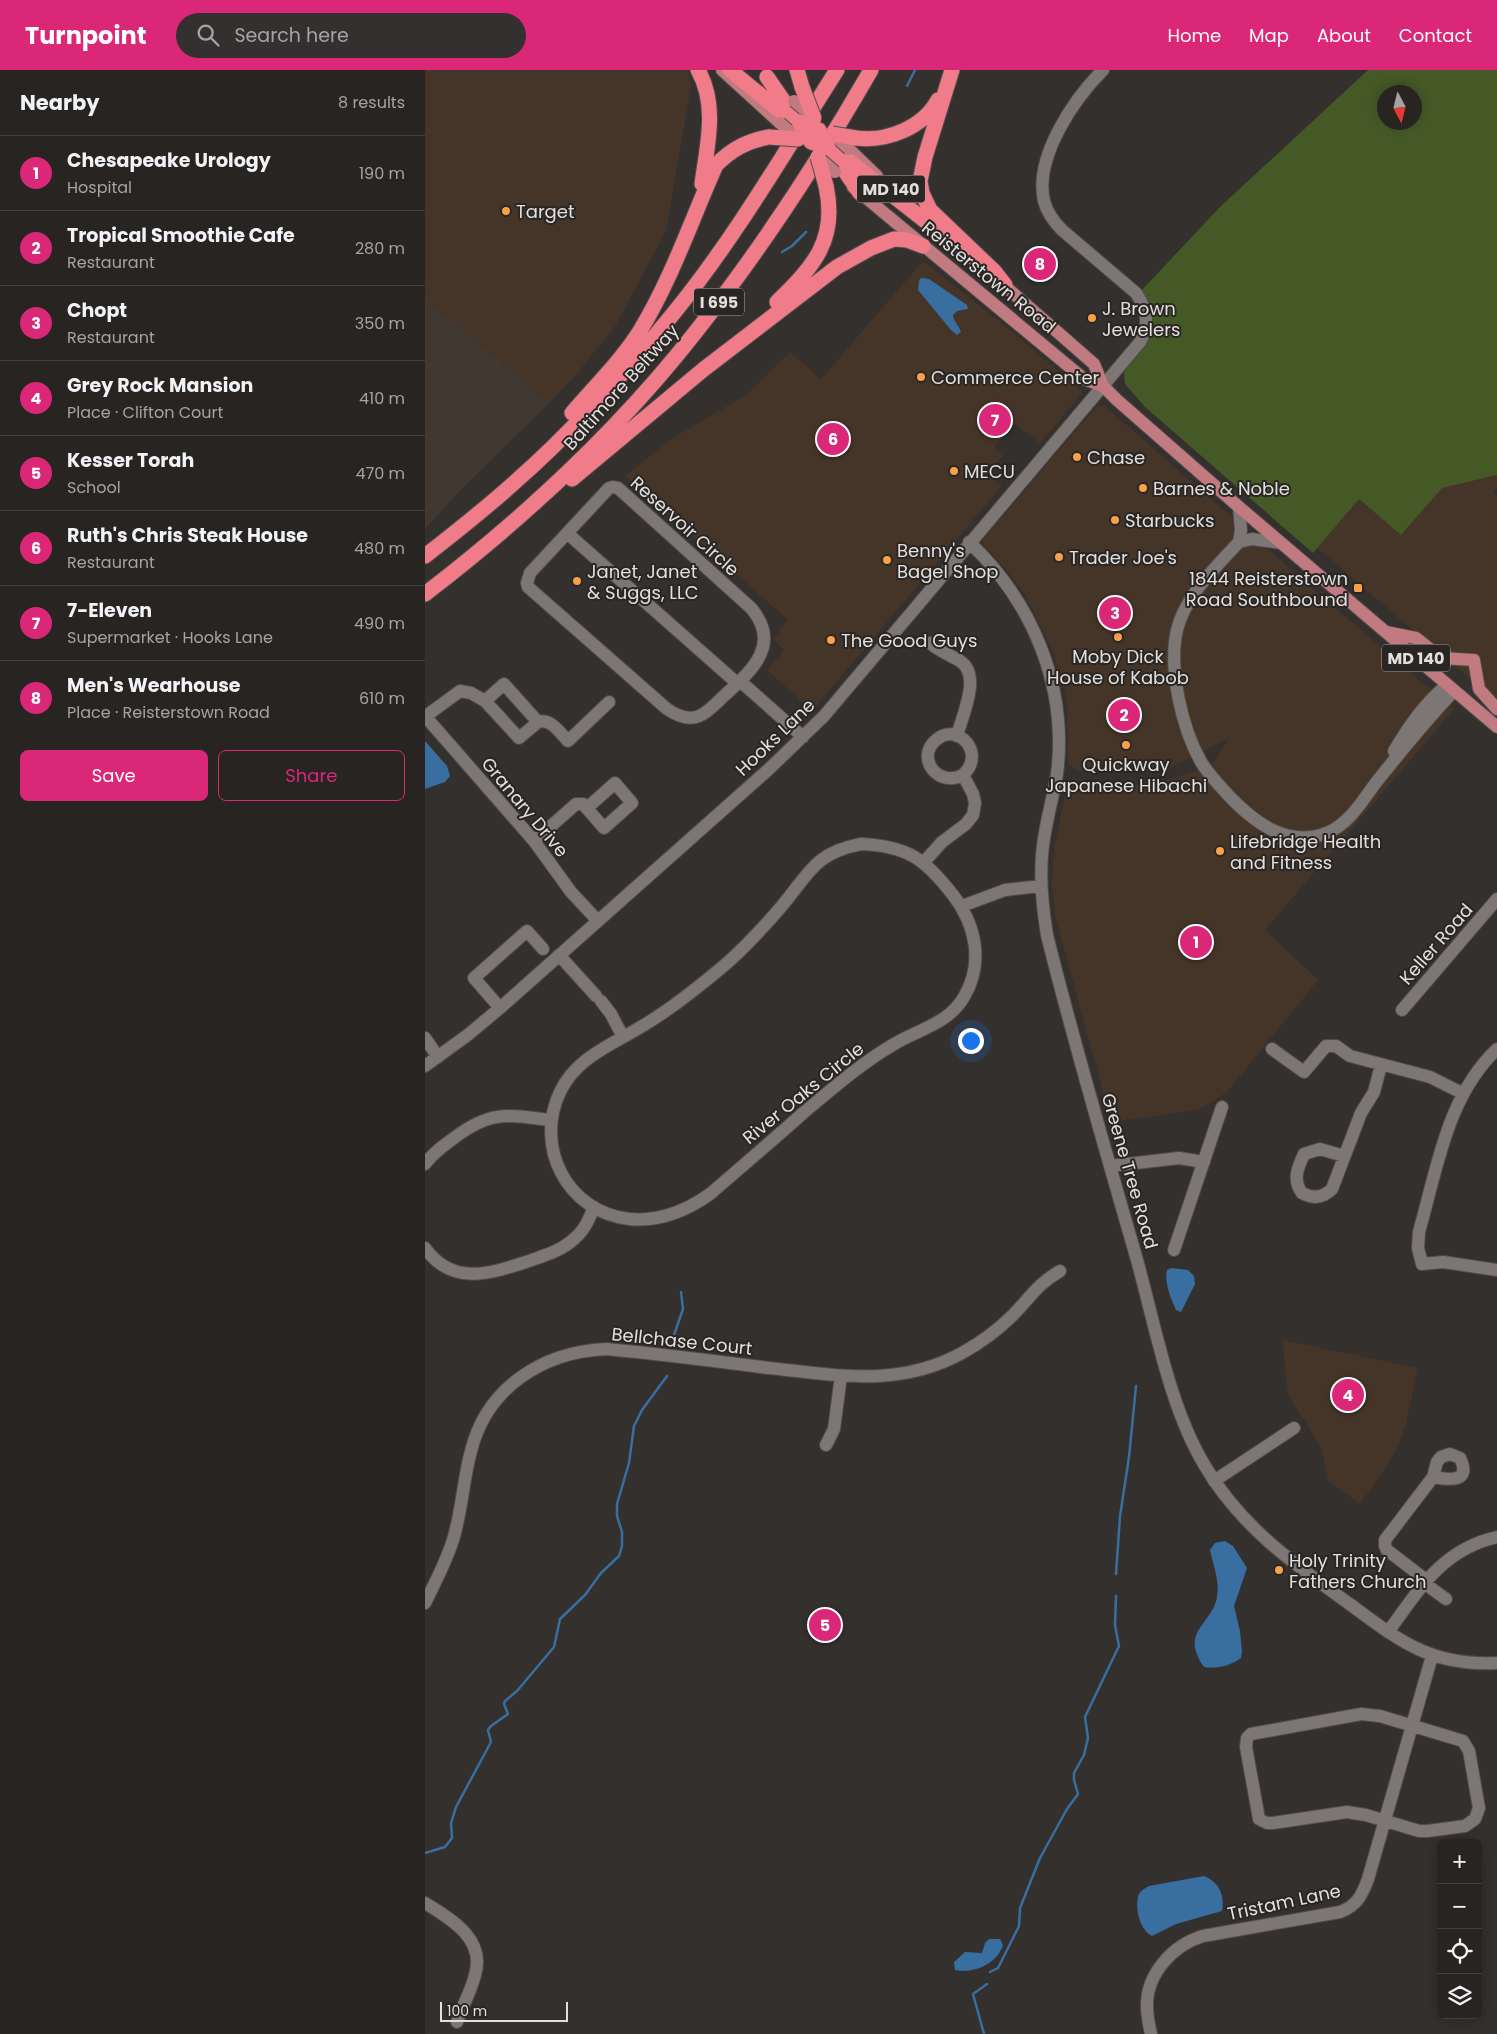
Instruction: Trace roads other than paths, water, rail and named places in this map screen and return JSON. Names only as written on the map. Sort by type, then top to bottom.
[{"type":"highway","points":[[698,70],[706,90],[709,109],[709,133],[701,199]]},
{"type":"highway","points":[[730,70],[789,114],[817,138],[845,156],[933,227]]},
{"type":"highway","points":[[704,369],[811,267],[822,248],[827,231],[829,207],[817,138],[797,70]]},
{"type":"highway","name":"Baltimore Beltway","points":[[425,556],[516,482],[605,392],[673,314],[722,248],[767,182],[837,70]]},
{"type":"highway","name":"Baltimore Beltway","points":[[425,594],[469,560],[572,468],[625,414],[693,336],[745,268],[792,198],[871,70]]},
{"type":"highway","points":[[845,156],[884,137],[897,134],[919,122],[935,106],[951,70]]},
{"type":"highway","points":[[951,70],[931,133],[921,173],[921,192],[930,210],[994,271],[1005,285]]},
{"type":"highway","points":[[763,73],[789,114]]},
{"type":"highway","points":[[516,482],[639,332],[669,276],[716,165],[729,152],[755,139],[769,137],[817,138],[845,156],[860,193]]},
{"type":"highway","points":[[531,506],[579,475],[704,369],[818,281],[855,256],[894,239],[907,240],[923,246]]},
{"type":"main road","points":[[722,70],[789,114],[817,138]]},
{"type":"main road","name":"Reisterstown Road","points":[[860,193],[1084,379],[1103,386],[1239,507],[1497,727]]},
{"type":"main road","name":"Reisterstown Road","points":[[933,227],[1005,285],[1094,364],[1103,386]]},
{"type":"main road","points":[[1385,631],[1415,638],[1441,658],[1474,660],[1479,689],[1497,709]]},
{"type":"street","name":"Hooks Lane","points":[[425,1066],[500,1008],[803,737],[849,687],[969,542],[1078,417],[1144,334],[1147,323],[1145,307],[1136,293],[1054,222],[1044,201],[1043,186],[1049,155],[1066,118],[1083,92],[1103,70]]},
{"type":"street","name":"Reservoir Circle","points":[[609,488],[618,488],[759,617],[764,631],[764,646],[761,655],[739,682],[698,716],[676,716],[531,590],[527,582],[530,573],[567,533],[609,488]]},
{"type":"street","points":[[1239,507],[1241,530],[1239,542],[1194,595],[1183,614],[1177,632],[1175,655],[1178,695],[1188,732],[1201,762],[1223,790],[1262,826],[1286,836],[1301,838],[1319,835],[1350,818],[1450,688]]},
{"type":"street","points":[[567,533],[803,737]]},
{"type":"street","points":[[1239,542],[1252,539],[1281,543]]},
{"type":"street","name":"Greene Tree Road","points":[[969,542],[982,554],[1003,580],[1029,620],[1044,654],[1053,691],[1058,730],[1058,756],[1054,790],[1043,845],[1041,886],[1043,916],[1110,1166],[1177,1402],[1194,1446],[1214,1481],[1244,1519],[1277,1551],[1388,1632],[1412,1647],[1433,1656],[1470,1663],[1497,1662]]},
{"type":"street","points":[[929,643],[961,662],[969,670],[971,687],[957,736]]},
{"type":"street","points":[[485,701],[504,684],[538,722]]},
{"type":"street","points":[[425,716],[460,691],[475,695],[485,701],[519,738],[543,720],[551,724],[568,742],[609,702]]},
{"type":"street","name":"Granary Drive","points":[[425,716],[534,841],[571,892],[598,921]]},
{"type":"street","points":[[948,735],[957,736],[967,743],[972,752],[971,766],[963,775],[956,778],[943,778],[932,769],[928,760],[929,750],[936,740],[948,735]]},
{"type":"street","points":[[924,862],[942,842],[966,824],[973,815],[975,803],[973,794],[963,775]]},
{"type":"street","points":[[534,841],[577,804],[580,803],[587,808]]},
{"type":"street","name":"River Oaks Circle","points":[[861,844],[902,850],[924,862],[962,906],[974,936],[975,968],[963,998],[949,1015],[897,1042],[860,1066],[710,1194],[687,1208],[663,1217],[640,1219],[615,1216],[594,1207],[577,1195],[559,1169],[551,1138],[550,1120],[559,1093],[571,1074],[593,1054],[667,1010],[737,954],[783,905],[810,868],[831,853],[861,844]]},
{"type":"street","points":[[962,906],[1005,890],[1041,886]]},
{"type":"street","name":"Keller Road","points":[[1402,1010],[1497,899]]},
{"type":"street","points":[[500,1008],[474,978],[527,932],[543,949]]},
{"type":"street","points":[[559,955],[611,1014],[623,1036]]},
{"type":"street","points":[[425,1038],[438,1057]]},
{"type":"street","points":[[1272,1049],[1304,1072],[1321,1050],[1326,1046],[1336,1046],[1350,1056],[1431,1077],[1462,1093]]},
{"type":"street","points":[[1497,1049],[1483,1061],[1462,1093],[1451,1117],[1419,1232],[1418,1248],[1422,1264],[1443,1262],[1497,1270]]},
{"type":"street","points":[[1344,1156],[1361,1113],[1374,1092],[1381,1065]]},
{"type":"street","points":[[1174,1250],[1222,1107]]},
{"type":"street","points":[[425,1164],[438,1150],[472,1125],[489,1117],[510,1116],[550,1120]]},
{"type":"street","points":[[1110,1166],[1179,1158],[1204,1162]]},
{"type":"street","points":[[426,1250],[444,1266],[453,1270],[473,1275],[491,1273],[546,1255],[567,1245],[583,1230],[594,1207]]},
{"type":"street","name":"Bellchase Court","points":[[425,1603],[453,1540],[470,1452],[479,1425],[506,1390],[531,1370],[559,1356],[606,1349],[859,1378],[903,1374],[924,1370],[946,1362],[977,1345],[1001,1327],[1036,1288],[1060,1271]]},
{"type":"street","points":[[825,1444],[834,1429],[841,1376]]},
{"type":"street","points":[[1214,1481],[1294,1428]]},
{"type":"street","points":[[1433,1477],[1385,1540],[1385,1546],[1387,1550],[1446,1599]]},
{"type":"street","points":[[1388,1632],[1425,1581],[1437,1568],[1453,1555],[1479,1542],[1497,1537]]},
{"type":"street","name":"Tristam Lane","points":[[1151,2034],[1147,2007],[1148,1994],[1158,1970],[1175,1951],[1192,1939],[1347,1909],[1359,1899],[1363,1892],[1385,1821],[1433,1656]]},
{"type":"street","points":[[1361,1714],[1380,1716],[1413,1725],[1457,1738],[1467,1746],[1479,1808],[1475,1819],[1465,1826],[1428,1831],[1347,1812],[1273,1823],[1263,1822],[1257,1815],[1246,1742],[1251,1734],[1361,1714]]},
{"type":"street","points":[[425,1902],[456,1922],[471,1941],[476,1951],[476,1973],[457,2022]]},
{"type":"water","points":[[921,278],[929,279],[967,305],[968,309],[957,311],[953,315],[961,332],[957,335],[918,290]]},
{"type":"water","points":[[425,741],[447,766],[450,776],[445,782],[425,789]]},
{"type":"water","points":[[1171,1268],[1188,1270],[1194,1276],[1195,1284],[1181,1312],[1176,1310],[1167,1285],[1167,1270]]},
{"type":"water","points":[[1225,1541],[1233,1546],[1247,1568],[1234,1606],[1240,1631],[1241,1658],[1223,1666],[1214,1668],[1204,1667],[1197,1655],[1195,1645],[1196,1636],[1214,1607],[1218,1591],[1210,1550],[1215,1543]]},
{"type":"water","points":[[1204,1876],[1214,1882],[1220,1890],[1223,1900],[1222,1911],[1176,1924],[1152,1936],[1144,1929],[1139,1919],[1137,1902],[1141,1892],[1149,1886]]},
{"type":"water","points":[[989,1939],[1000,1939],[1003,1945],[996,1957],[977,1969],[955,1970],[954,1962],[965,1952],[982,1953],[985,1943]]},
{"type":"waterway","points":[[907,86],[915,70]]},
{"type":"waterway","points":[[782,252],[792,246],[806,232]]},
{"type":"waterway","points":[[673,1338],[683,1309],[681,1292]]},
{"type":"waterway","points":[[425,1853],[445,1847],[452,1838],[451,1823],[456,1807],[491,1742],[488,1730],[508,1714],[504,1704],[505,1701],[517,1691],[554,1647],[560,1619],[585,1595],[601,1573],[619,1556],[622,1546],[622,1532],[617,1516],[617,1504],[629,1463],[634,1426],[642,1410],[667,1376]]},
{"type":"waterway","points":[[1116,1574],[1120,1516],[1129,1457],[1136,1386]]},
{"type":"waterway","points":[[990,1972],[998,1968],[1019,1926],[1020,1908],[1040,1858],[1067,1809],[1078,1794],[1074,1773],[1084,1755],[1088,1738],[1085,1717],[1119,1646],[1115,1625],[1116,1596]]},
{"type":"waterway","points":[[984,2034],[973,1994],[987,1984]]},
{"type":"place","name":"Target","points":[[506,211]]},
{"type":"place","name":"Men's Wearhouse","points":[[1040,264]]},
{"type":"place","name":"J. Brown Jewelers","points":[[1092,318]]},
{"type":"place","name":"Commerce Center","points":[[921,377]]},
{"type":"place","name":"7-Eleven","points":[[995,420]]},
{"type":"place","name":"Ruth's Chris Steak House","points":[[833,439]]},
{"type":"place","name":"Chase","points":[[1077,457]]},
{"type":"place","name":"MECU","points":[[954,471]]},
{"type":"place","name":"Barnes & Noble","points":[[1143,488]]},
{"type":"place","name":"Starbucks","points":[[1115,520]]},
{"type":"place","name":"Trader Joe's","points":[[1059,557]]},
{"type":"place","name":"Benny's Bagel Shop","points":[[887,560]]},
{"type":"place","name":"Janet, Janet & Suggs, LLC","points":[[577,581]]},
{"type":"place","name":"1844 Reisterstown Road Southbound","points":[[1358,588]]},
{"type":"place","name":"Chopt","points":[[1115,613]]},
{"type":"place","name":"Moby Dick House of Kabob","points":[[1118,637]]},
{"type":"place","name":"The Good Guys","points":[[831,640]]},
{"type":"place","name":"Tropical Smoothie Cafe","points":[[1124,715]]},
{"type":"place","name":"Quickway Japanese Hibachi","points":[[1126,745]]},
{"type":"place","name":"Lifebridge Health and Fitness","points":[[1220,851]]},
{"type":"place","name":"Chesapeake Urology","points":[[1196,942]]},
{"type":"place","name":"Grey Rock Mansion","points":[[1348,1395]]},
{"type":"place","name":"Holy Trinity Fathers Church","points":[[1279,1570]]},
{"type":"place","name":"Kesser Torah","points":[[825,1625]]}]
